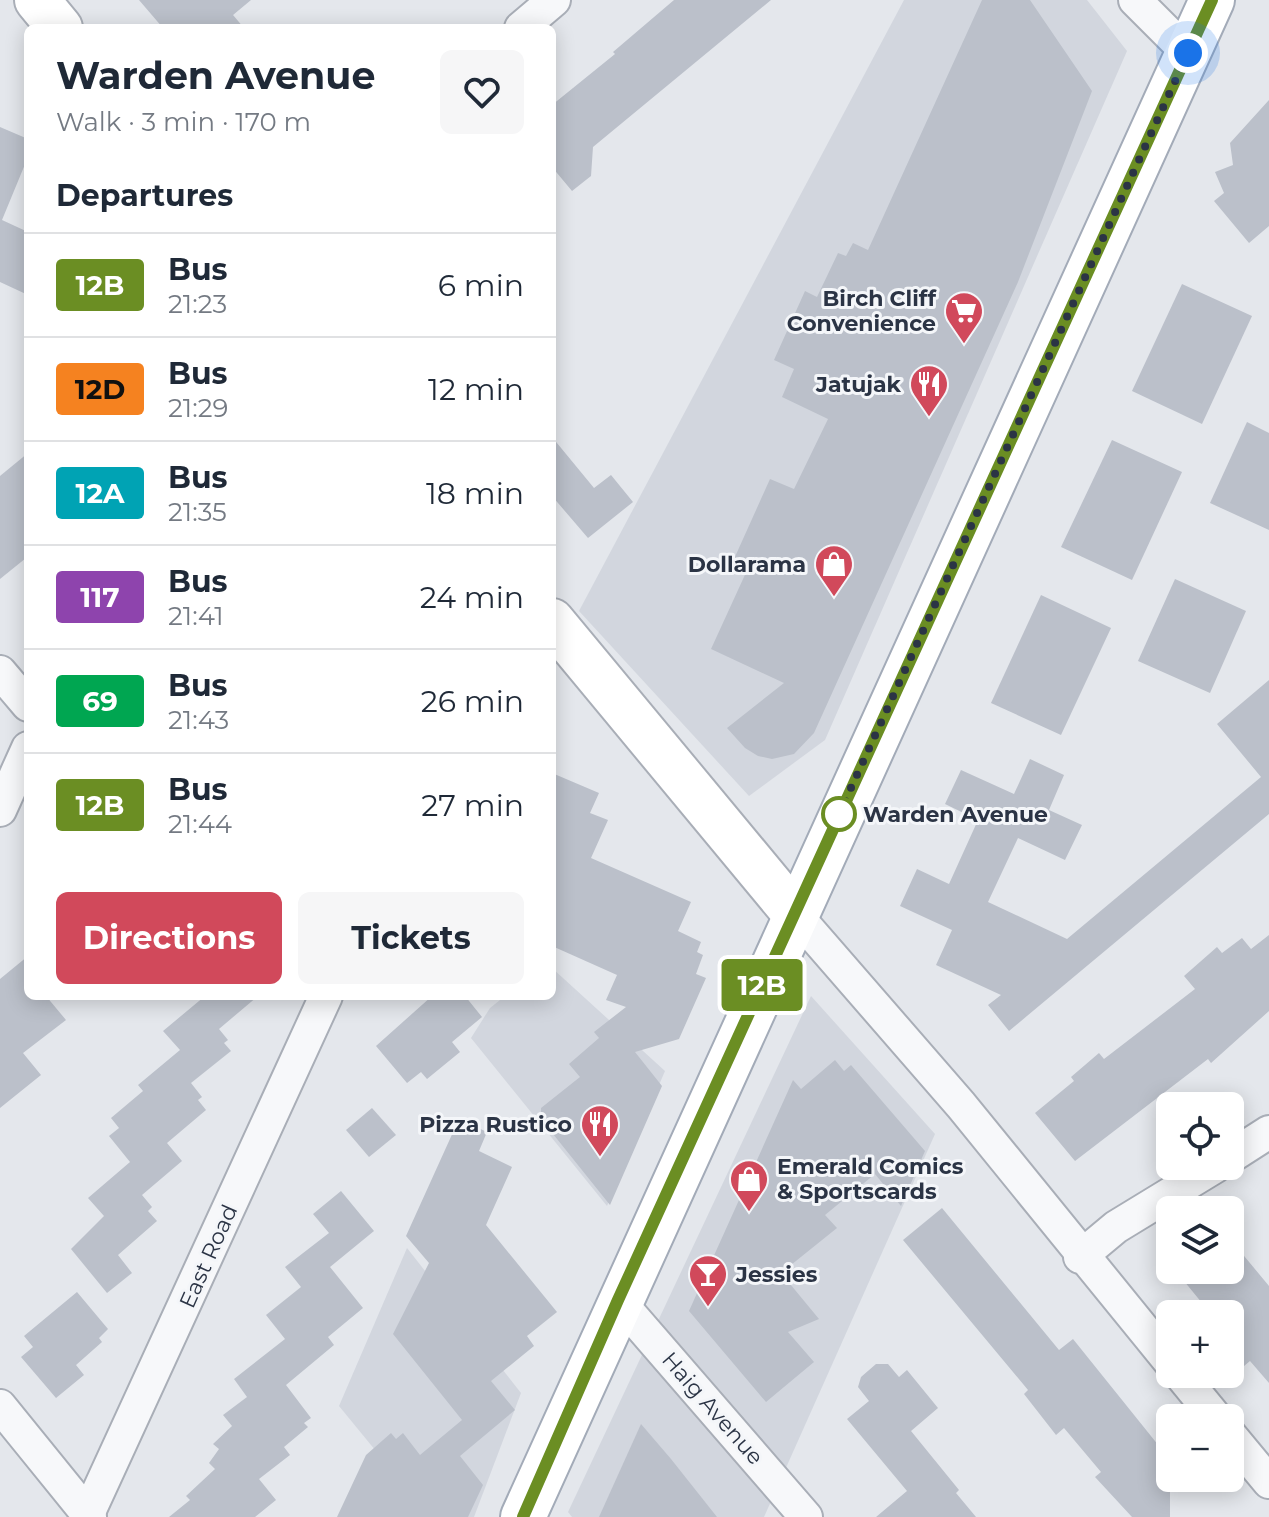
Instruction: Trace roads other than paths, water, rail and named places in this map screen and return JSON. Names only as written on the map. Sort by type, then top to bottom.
[{"type":"main road","points":[[37,0],[57,24]]},
{"type":"main road","points":[[523,1517],[618,1300],[1212,0]]},
{"type":"main road","points":[[556,626],[795,914]]},
{"type":"street","points":[[526,24],[554,0]]},
{"type":"street","points":[[1135,0],[1188,53]]},
{"type":"street","points":[[0,672],[24,700]]},
{"type":"street","points":[[0,810],[24,757]]},
{"type":"street","points":[[795,914],[961,1105],[1080,1257],[1156,1346]]},
{"type":"street","name":"East Road","points":[[89,1515],[324,1000]]},
{"type":"street","points":[[1244,1148],[1269,1132]]},
{"type":"street","points":[[1080,1257],[1116,1227],[1193,1180]]},
{"type":"street","name":"Haig Avenue","points":[[618,1300],[806,1517]]},
{"type":"street","points":[[1191,1388],[1205,1404]]},
{"type":"street","points":[[0,1406],[89,1515]]},
{"type":"street","points":[[1244,1452],[1269,1482]]},
{"type":"place","name":"Birch Cliff Convenience","points":[[964,345]]},
{"type":"place","name":"Jatujak","points":[[929,418]]},
{"type":"place","name":"Dollarama","points":[[834,598]]},
{"type":"place","name":"Warden Avenue","points":[[839,814]]},
{"type":"place","name":"Pizza Rustico","points":[[600,1158]]},
{"type":"place","name":"Emerald Comics & Sportscards","points":[[749,1213]]},
{"type":"place","name":"Jessies","points":[[708,1308]]}]
